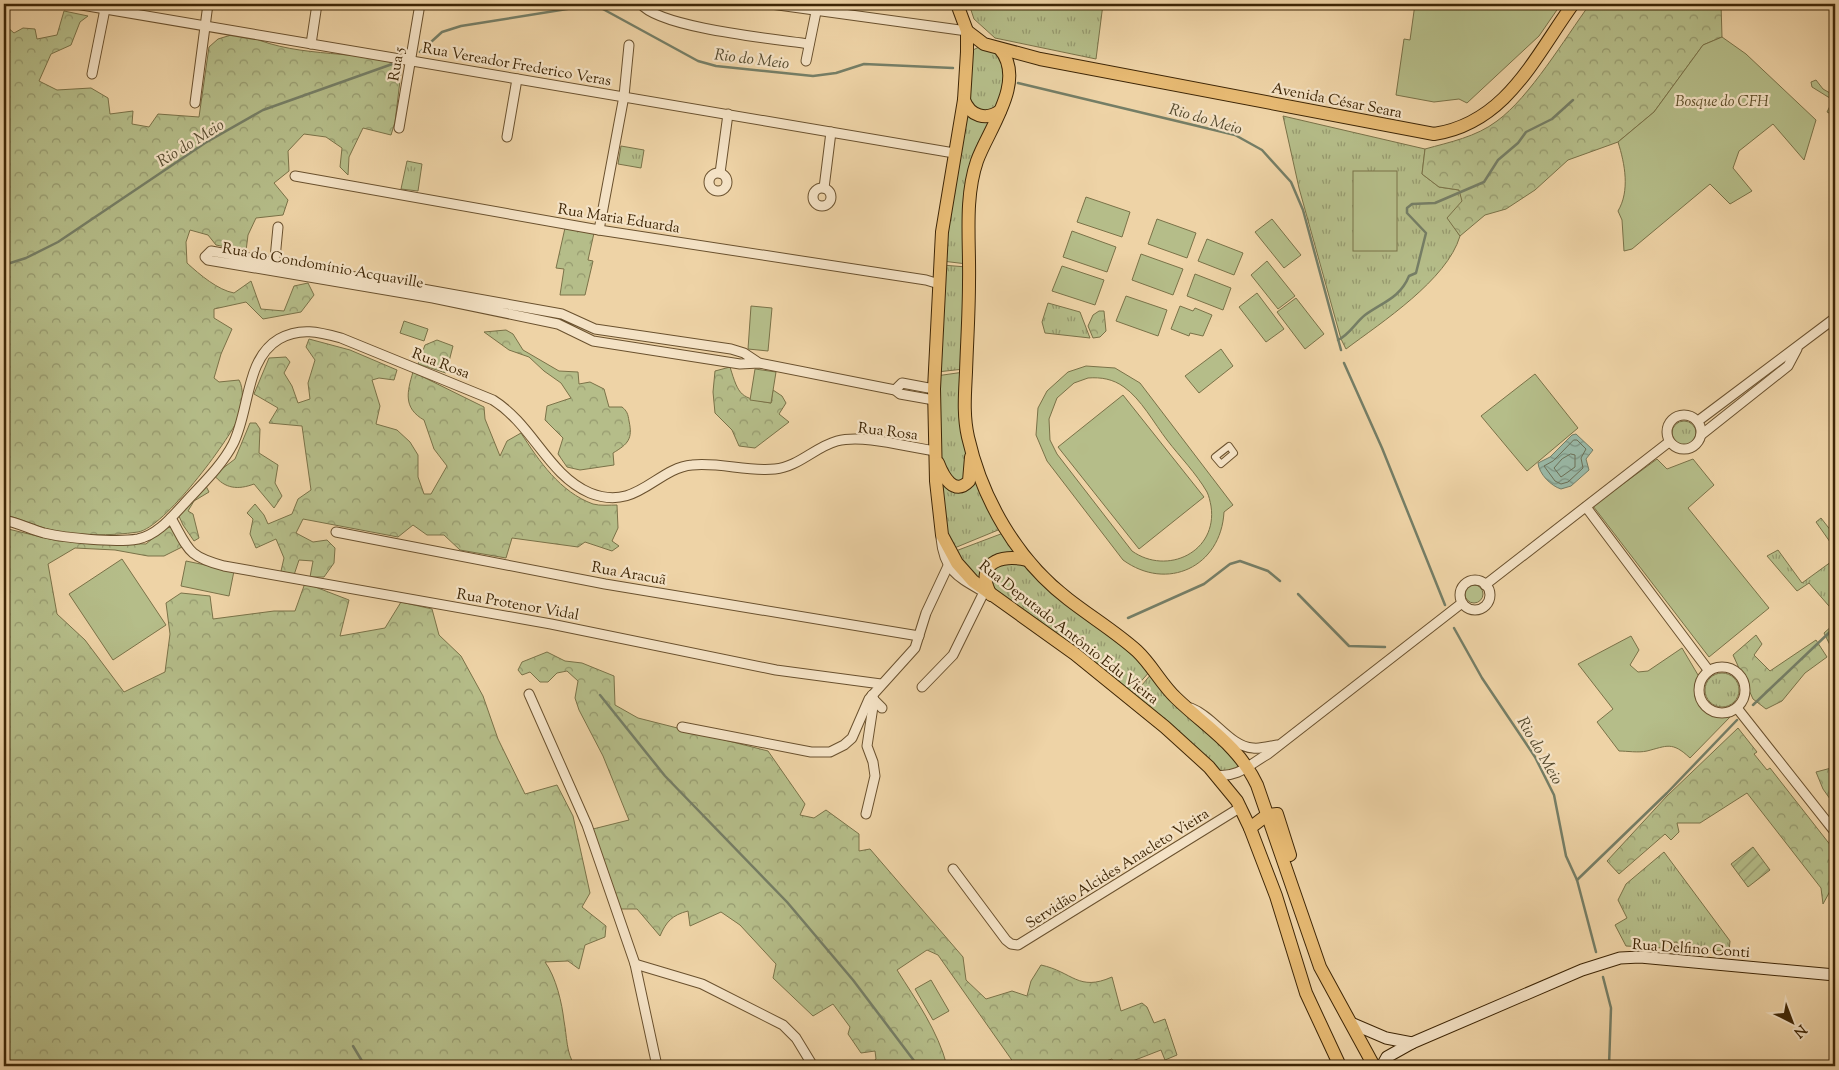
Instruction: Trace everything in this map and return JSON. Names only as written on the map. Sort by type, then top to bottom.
[{"type":"main road","points":[[957,4],[967,31],[964,100],[972,112],[981,116],[991,116],[1000,111]]},
{"type":"main road","name":"Avenida César Seara","points":[[967,31],[984,44],[1040,58],[1434,134],[1463,127],[1479,120],[1504,100],[1573,4]]},
{"type":"main road","points":[[967,52],[984,44]]},
{"type":"main road","points":[[1000,49],[1006,58],[1009,71],[1007,88],[1000,111],[977,161],[970,195],[964,405],[971,448],[996,512],[1027,560],[1058,591],[1138,652],[1169,691],[1183,705],[1240,756],[1253,764],[1267,815]]},
{"type":"main road","name":"Avenida César Seara","points":[[1009,71],[1017,64],[1040,58]]},
{"type":"main road","name":"Rua Deputado Antônio Edu Vieira","points":[[964,100],[943,217],[934,394],[935,454],[941,527],[946,545],[957,563],[989,595],[1075,654],[1165,727],[1216,775],[1241,807],[1276,896],[1306,993],[1332,1060],[1340,1066]]},
{"type":"main road","points":[[935,454],[947,482],[953,486],[961,486],[969,481],[971,448]]},
{"type":"main road","points":[[989,595],[985,574],[988,567],[1003,557],[1013,556],[1027,560]]},
{"type":"main road","points":[[1250,828],[1267,815],[1277,814],[1309,918],[1348,1018],[1374,1066]]},
{"type":"main road","name":"Rua Delfino Conti","points":[[1382,1066],[1387,1056],[1412,1043],[1607,961],[1640,957],[1835,975]]},
{"type":"main road","points":[[1348,1018],[1386,1038],[1412,1043]]},
{"type":"street","name":"Rua Vereador Frederico Veras","points":[[76,4],[105,6],[205,26],[954,153]]},
{"type":"street","points":[[195,103],[208,4]]},
{"type":"street","points":[[310,44],[317,4]]},
{"type":"street","name":"Rua 5","points":[[398,128],[420,4]]},
{"type":"street","points":[[770,4],[816,12],[967,31]]},
{"type":"street","points":[[92,74],[105,6]]},
{"type":"street","points":[[642,6],[694,27],[809,44]]},
{"type":"street","points":[[806,61],[816,12]]},
{"type":"street","points":[[599,230],[624,96],[629,44]]},
{"type":"street","points":[[506,137],[517,79]]},
{"type":"street","points":[[720,173],[728,114]]},
{"type":"street","points":[[824,188],[831,132]]},
{"type":"street","name":"Rua Maria Eduarda","points":[[295,176],[599,230],[926,280],[939,284]]},
{"type":"street","points":[[274,268],[278,227]]},
{"type":"street","name":"Rua do Condomínio Acquaville","points":[[274,268],[210,251],[205,257],[208,260],[274,268],[562,314],[595,329],[731,349],[744,353],[759,363]]},
{"type":"street","name":"Rua do Condomínio Acquaville","points":[[433,294],[512,315],[558,324],[593,340],[740,364],[759,363],[895,390],[902,383],[934,394]]},
{"type":"street","points":[[512,315],[514,305]]},
{"type":"street","points":[[1698,421],[1835,318]]},
{"type":"street","points":[[593,340],[595,329]]},
{"type":"street","name":"Rua Rosa","points":[[4,520],[57,536],[129,540],[140,539],[152,534],[171,518],[222,462],[233,444],[244,417],[259,357],[267,346],[278,339],[300,331],[317,331],[340,338],[493,400],[507,408],[563,475],[577,487],[606,496],[634,494],[676,469],[692,465],[777,469],[792,464],[837,441],[861,440],[935,454]]},
{"type":"street","points":[[657,350],[659,339]]},
{"type":"street","points":[[1698,421],[1684,415],[1674,418],[1666,431],[1669,442],[1678,449],[1690,449],[1698,442],[1701,435],[1788,366],[1800,345]]},
{"type":"street","points":[[1698,421],[1701,435]]},
{"type":"street","points":[[1485,585],[1669,442]]},
{"type":"street","points":[[1586,507],[1709,671]]},
{"type":"street","name":"Rua Protenor Vidal","points":[[171,518],[190,552],[202,560],[224,566],[551,624],[776,670],[881,684]]},
{"type":"street","points":[[922,687],[953,655],[989,595],[960,577],[948,566],[943,554],[941,527]]},
{"type":"street","name":"Rua Aracuã","points":[[336,532],[605,584],[919,636]]},
{"type":"street","points":[[682,726],[820,753],[830,752],[844,746],[852,738],[881,684],[911,654],[948,566]]},
{"type":"street","points":[[1473,581],[1485,585],[1490,595],[1486,605],[1476,610],[1466,607],[1462,603],[1460,594],[1465,585],[1473,581]]},
{"type":"street","points":[[1240,756],[1250,758],[1277,744],[1462,603]]},
{"type":"street","points":[[1721,667],[1728,668],[1740,675],[1745,689],[1742,702],[1737,708],[1722,713],[1707,707],[1701,699],[1699,689],[1702,680],[1709,671],[1721,667]]},
{"type":"street","points":[[529,694],[587,825],[635,964],[657,1066]]},
{"type":"street","points":[[873,697],[882,708]]},
{"type":"street","points":[[866,814],[875,776],[867,746],[873,697]]},
{"type":"street","points":[[1183,705],[1200,712],[1212,720],[1235,743],[1254,748],[1277,744]]},
{"type":"street","points":[[1737,708],[1835,832]]},
{"type":"street","points":[[1216,775],[1230,776],[1268,754],[1277,744]]},
{"type":"street","name":"Servidão Alcides Anacleto Vieira","points":[[953,869],[1006,940],[1011,944],[1018,944],[1241,807]]},
{"type":"street","points":[[635,964],[713,989],[783,1025],[796,1038],[813,1066]]},
{"type":"green space","points":[[4,4],[13,4],[6,16],[6,26],[14,33],[23,28],[35,29],[37,39],[57,35],[64,11],[88,16],[80,22],[71,45],[51,54],[39,81],[57,90],[91,88],[108,98],[110,114],[133,111],[132,124],[149,127],[158,114],[199,117],[209,47],[218,39],[241,32],[260,41],[300,50],[362,56],[402,64],[395,122],[391,135],[363,128],[349,157],[348,175],[340,167],[342,148],[326,137],[304,134],[288,151],[289,171],[274,183],[288,200],[283,215],[256,218],[248,235],[246,251],[216,245],[208,235],[190,230],[186,242],[187,263],[203,277],[222,289],[234,293],[251,281],[261,309],[284,311],[294,286],[308,283],[314,295],[301,312],[263,319],[246,302],[214,309],[214,318],[232,329],[221,354],[214,378],[219,382],[239,380],[241,383],[242,398],[239,417],[222,445],[194,482],[163,516],[149,527],[138,532],[105,535],[72,533],[51,530],[4,515]]},
{"type":"green space","points":[[969,4],[1103,4],[1096,59],[995,38],[974,19]]},
{"type":"green space","points":[[1415,4],[1561,4],[1539,36],[1467,103],[1459,99],[1434,102],[1396,95],[1404,39],[1410,40]]},
{"type":"green space","points":[[1590,4],[1721,4],[1722,37],[1703,45],[1654,112],[1618,142],[1568,160],[1535,190],[1506,209],[1485,215],[1460,236],[1447,218],[1462,201],[1459,190],[1439,187],[1422,174],[1425,149],[1480,131],[1497,121],[1522,97],[1534,82]]},
{"type":"green space","name":"Bosque do CFH","points":[[1722,37],[1746,54],[1816,120],[1804,160],[1773,124],[1739,151],[1733,168],[1752,191],[1730,204],[1710,184],[1632,249],[1624,251],[1622,220],[1618,211],[1624,195],[1625,177],[1623,159],[1618,142],[1654,112],[1703,45]]},
{"type":"green space","points":[[981,46],[998,50],[1006,84],[993,113],[969,107],[971,51]]},
{"type":"green space","points":[[1816,80],[1823,89],[1835,96],[1835,116],[1827,112],[1833,100],[1812,87],[1811,82]]},
{"type":"green space","points":[[965,109],[995,117],[976,156],[967,264],[942,261]]},
{"type":"green space","points":[[1283,116],[1425,149],[1422,174],[1439,187],[1459,190],[1463,201],[1448,218],[1460,236],[1453,252],[1442,268],[1412,299],[1346,349],[1341,339],[1299,188]]},
{"type":"green space","points":[[621,146],[644,150],[641,168],[618,164]]},
{"type":"green space","points":[[407,161],[422,164],[418,191],[401,189]]},
{"type":"green space","points":[[1353,171],[1397,171],[1397,251],[1353,251]]},
{"type":"green space","points":[[1086,197],[1130,212],[1122,237],[1077,222]]},
{"type":"green space","points":[[1157,219],[1196,233],[1187,258],[1148,244]]},
{"type":"green space","points":[[1272,219],[1301,255],[1284,268],[1255,232]]},
{"type":"green space","points":[[565,228],[594,233],[588,260],[593,261],[585,295],[560,295],[564,269],[556,268]]},
{"type":"green space","points":[[1072,231],[1116,247],[1107,272],[1063,257]]},
{"type":"green space","points":[[1207,239],[1243,253],[1234,275],[1198,261]]},
{"type":"green space","points":[[1141,254],[1183,269],[1173,295],[1132,280]]},
{"type":"green space","points":[[1267,261],[1295,296],[1278,309],[1251,275]]},
{"type":"green space","points":[[942,265],[967,267],[964,369],[937,372]]},
{"type":"green space","points":[[1062,266],[1104,280],[1095,305],[1052,291]]},
{"type":"green space","points":[[1195,274],[1231,288],[1223,310],[1187,296]]},
{"type":"green space","points":[[1257,293],[1284,329],[1266,342],[1239,307]]},
{"type":"green space","points":[[1126,296],[1167,310],[1158,336],[1116,321]]},
{"type":"green space","points":[[1296,298],[1324,334],[1305,349],[1277,312]]},
{"type":"green space","points":[[1048,303],[1080,312],[1090,338],[1045,333],[1042,322]]},
{"type":"green space","points":[[751,306],[772,308],[768,351],[748,349]]},
{"type":"green space","points":[[1180,306],[1193,311],[1195,308],[1212,315],[1203,336],[1190,333],[1189,336],[1171,329]]},
{"type":"green space","points":[[1099,311],[1104,311],[1106,331],[1100,337],[1093,338],[1088,326],[1093,315]]},
{"type":"green space","points":[[404,321],[428,329],[424,341],[400,333]]},
{"type":"green space","points":[[506,330],[513,334],[523,350],[559,371],[578,372],[579,384],[590,382],[604,389],[609,407],[622,407],[625,410],[629,419],[630,437],[626,444],[613,453],[614,465],[580,470],[567,467],[558,454],[563,438],[545,420],[547,406],[571,398],[561,383],[529,357],[509,350],[484,332]]},
{"type":"green space","points":[[309,339],[350,350],[397,370],[394,380],[379,378],[372,380],[380,406],[376,424],[397,430],[410,442],[418,455],[418,477],[424,494],[431,494],[447,466],[434,449],[424,420],[417,415],[410,405],[408,393],[413,372],[484,407],[485,419],[500,456],[507,441],[521,433],[543,465],[570,492],[593,504],[617,505],[618,528],[612,541],[619,546],[612,551],[585,542],[578,547],[512,538],[506,558],[460,550],[444,535],[427,535],[413,525],[398,537],[303,519],[296,533],[313,542],[327,540],[335,548],[334,563],[324,577],[310,577],[313,561],[299,560],[294,575],[281,571],[284,558],[276,539],[256,548],[250,534],[253,519],[247,513],[255,504],[264,515],[268,524],[292,514],[298,499],[311,490],[302,426],[269,423],[278,408],[254,394],[269,358],[286,357],[290,362],[284,373],[292,386],[298,403],[310,399],[308,383],[315,360],[306,347]]},
{"type":"green space","points":[[437,340],[453,346],[446,373],[418,364],[425,345]]},
{"type":"green space","points":[[1221,349],[1233,366],[1199,393],[1185,376]]},
{"type":"green space","points":[[1086,366],[1115,368],[1140,383],[1233,505],[1224,512],[1221,531],[1213,547],[1202,560],[1189,569],[1174,573],[1157,574],[1140,569],[1123,560],[1047,461],[1036,435],[1038,408],[1047,391],[1068,372]],"holes":[[[1088,378],[1111,380],[1130,392],[1142,405],[1207,492],[1211,506],[1211,522],[1207,536],[1198,547],[1187,555],[1174,560],[1160,561],[1146,558],[1132,551],[1057,454],[1050,440],[1049,419],[1057,398],[1074,383]]]},
{"type":"green space","points":[[730,367],[742,394],[753,399],[771,403],[773,390],[782,396],[786,403],[779,414],[789,422],[755,448],[739,446],[732,430],[715,413],[713,392],[715,371]]},
{"type":"green space","points":[[755,369],[776,372],[771,403],[750,400]]},
{"type":"green space","points":[[964,372],[967,478],[954,484],[938,453],[936,376]]},
{"type":"green space","points":[[1535,374],[1578,428],[1527,471],[1481,416]]},
{"type":"green space","points":[[1123,395],[1204,497],[1139,549],[1058,447]]},
{"type":"green space","points":[[1684,421],[1693,424],[1696,433],[1693,442],[1684,445],[1675,442],[1672,433],[1675,424]]},
{"type":"green space","points":[[250,423],[256,423],[260,429],[259,453],[278,465],[275,483],[282,496],[274,508],[254,484],[243,487],[227,486],[214,475],[235,459]]},
{"type":"green space","points":[[1657,459],[1667,469],[1693,459],[1714,485],[1688,508],[1769,608],[1709,657],[1593,506]]},
{"type":"green space","points":[[973,467],[1003,528],[952,549],[947,537],[940,479],[955,490]]},
{"type":"green space","points":[[205,484],[209,492],[194,501],[188,511],[193,514],[199,538],[194,541],[178,514]]},
{"type":"green space","points":[[1821,518],[1835,536],[1835,549],[1816,522]]},
{"type":"green space","points":[[172,527],[184,546],[164,556],[148,556],[115,550],[75,548],[48,564],[57,614],[85,640],[124,692],[165,672],[170,634],[166,603],[181,593],[210,596],[213,619],[274,611],[295,611],[305,583],[349,600],[340,636],[385,628],[401,602],[432,609],[439,635],[461,656],[483,696],[498,739],[525,794],[557,785],[573,816],[590,893],[582,907],[606,926],[605,937],[585,945],[579,969],[568,961],[545,962],[558,990],[568,1050],[575,1066],[4,1066],[4,528],[58,541],[146,544],[165,528]]},
{"type":"green space","points":[[1006,532],[1022,556],[992,560],[984,589],[953,552]]},
{"type":"green space","points":[[1778,550],[1802,583],[1835,559],[1835,613],[1809,583],[1797,591],[1767,556]]},
{"type":"green space","points":[[122,559],[166,625],[113,660],[69,594]]},
{"type":"green space","points":[[186,561],[234,571],[229,596],[181,586]]},
{"type":"green space","points":[[1023,563],[1132,650],[1151,670],[1128,696],[994,595],[990,568],[995,564]]},
{"type":"green space","points":[[1474,585],[1480,588],[1483,594],[1480,600],[1474,603],[1468,600],[1465,594],[1468,588]]},
{"type":"green space","points":[[1835,610],[1835,646],[1830,645],[1824,633],[1833,625]]},
{"type":"green space","points":[[1756,635],[1762,644],[1754,655],[1770,671],[1816,640],[1827,657],[1805,673],[1782,701],[1766,709],[1753,699],[1733,655]]},
{"type":"green space","points":[[1631,636],[1639,650],[1630,665],[1638,672],[1648,671],[1682,648],[1701,680],[1700,694],[1705,705],[1715,711],[1730,712],[1732,715],[1690,758],[1678,749],[1669,746],[1644,752],[1619,751],[1597,722],[1613,709],[1578,664]]},
{"type":"green space","points":[[547,652],[565,661],[582,663],[614,676],[615,705],[638,718],[768,751],[805,804],[800,815],[814,818],[826,810],[859,834],[859,851],[870,849],[963,957],[966,980],[986,999],[1012,991],[1027,996],[1031,981],[1041,965],[1083,982],[1100,981],[1112,977],[1121,1011],[1142,1003],[1147,1007],[1154,1023],[1165,1019],[1177,1055],[1165,1060],[1161,1050],[1130,1062],[1131,1066],[1115,1066],[1112,1059],[1091,1066],[1080,1066],[1077,1061],[1064,1066],[1016,1066],[938,955],[927,950],[897,970],[932,1028],[947,1066],[868,1066],[876,1059],[875,1051],[861,1053],[848,1034],[850,1027],[833,1004],[813,1016],[773,978],[776,964],[740,925],[721,912],[690,926],[688,911],[682,913],[670,920],[660,936],[637,909],[619,909],[593,829],[629,820],[603,756],[579,710],[575,698],[578,681],[567,671],[557,673],[548,682],[540,682],[530,672],[522,675],[518,670],[522,662]]},
{"type":"green space","points":[[1152,673],[1243,768],[1228,773],[1217,772],[1132,697]]},
{"type":"green space","points":[[1722,673],[1729,674],[1734,678],[1738,683],[1738,697],[1734,702],[1729,706],[1722,707],[1715,706],[1710,702],[1706,697],[1705,690],[1706,683],[1710,678],[1715,674]]},
{"type":"green space","points":[[1738,728],[1757,752],[1754,754],[1767,770],[1770,768],[1835,851],[1835,882],[1823,904],[1821,888],[1747,793],[1700,823],[1677,823],[1679,832],[1671,840],[1665,834],[1619,874],[1607,861],[1667,796]]},
{"type":"green space","points":[[1835,767],[1835,806],[1823,789],[1816,772]]},
{"type":"green space","points":[[1753,847],[1770,870],[1748,887],[1731,864]]},
{"type":"green space","points":[[1664,852],[1730,941],[1729,951],[1677,949],[1677,942],[1666,943],[1664,948],[1626,946],[1615,925],[1627,918],[1618,900],[1626,884]]},
{"type":"green space","points":[[931,980],[949,1011],[933,1020],[915,989]]},
{"type":"water","points":[[1576,434],[1593,450],[1586,459],[1589,470],[1571,486],[1561,489],[1546,479],[1538,463],[1550,457],[1572,435]]},
{"type":"waterway","name":"Rio do Meio","points":[[420,52],[442,32],[461,26],[592,5],[601,8],[698,61],[716,66],[813,76],[836,73],[864,64],[953,68]]},
{"type":"waterway","name":"Rio do Meio","points":[[4,265],[26,258],[58,242],[205,143],[263,110],[398,62]]},
{"type":"waterway","name":"Rio do Meio","points":[[1018,83],[1235,135],[1262,150],[1291,182],[1303,210],[1341,350]]},
{"type":"waterway","points":[[1338,340],[1346,335],[1365,315],[1396,295],[1409,276],[1416,273],[1426,233],[1407,213],[1407,208],[1412,204],[1435,203],[1484,182],[1498,160],[1518,143],[1526,132],[1552,119],[1573,100]]},
{"type":"waterway","name":"Rio do Meio","points":[[1344,363],[1382,448],[1445,605]]},
{"type":"waterway","points":[[1128,618],[1204,584],[1230,564],[1240,561],[1268,571],[1280,581]]},
{"type":"waterway","points":[[1298,594],[1349,646],[1385,647]]},
{"type":"waterway","points":[[1753,705],[1835,627]]},
{"type":"waterway","name":"Rio do Meio","points":[[1454,628],[1482,678],[1535,757],[1554,795],[1566,856],[1577,880],[1596,952]]},
{"type":"waterway","points":[[600,695],[665,776],[787,902],[853,980],[918,1066]]},
{"type":"waterway","points":[[1577,880],[1667,793],[1737,720]]},
{"type":"waterway","name":"Rio do Meio","points":[[1603,977],[1611,1008],[1609,1066]]},
{"type":"waterway","points":[[353,1046],[365,1066]]}]
